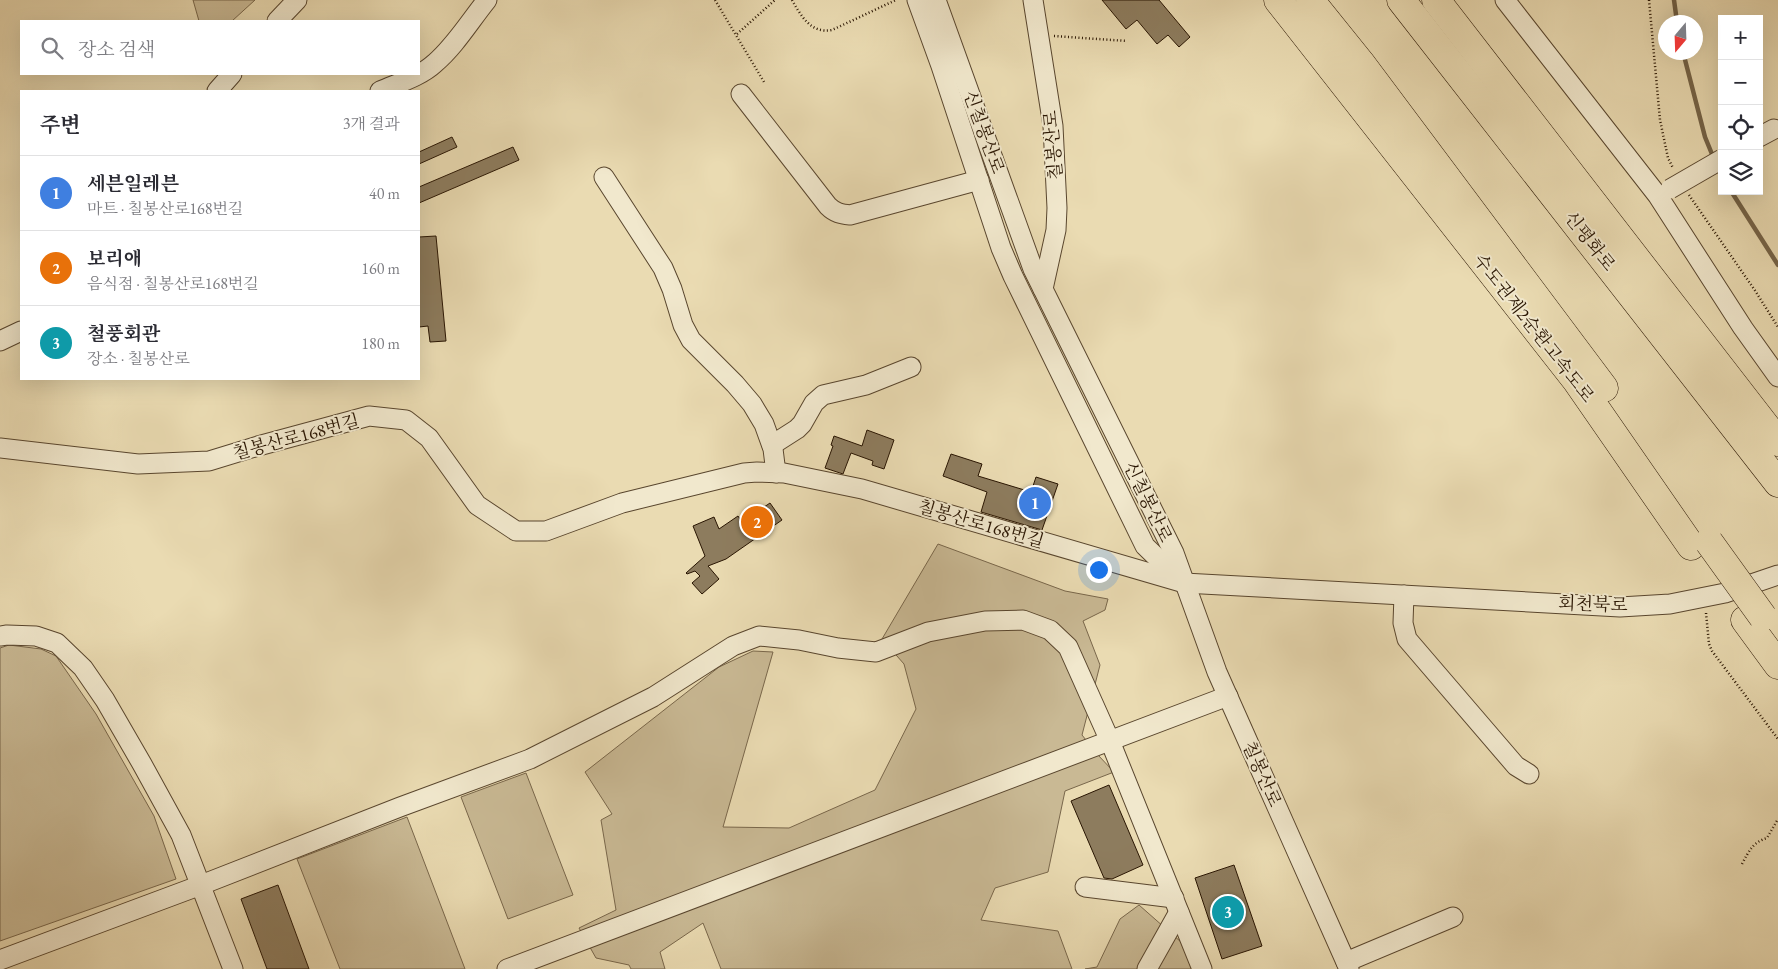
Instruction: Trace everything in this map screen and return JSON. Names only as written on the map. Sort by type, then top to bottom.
[{"type":"highway","name":"수도권제2순환고속도로","points":[[1278,0],[1576,380],[1762,625],[1778,665]]},
{"type":"highway","name":"수도권제2순환고속도로","points":[[1310,0],[1360,62],[1595,374],[1700,544]]},
{"type":"highway","name":"신평화로","points":[[1401,0],[1778,483]]},
{"type":"highway","name":"신평화로","points":[[1436,0],[1778,442]]},
{"type":"street","points":[[278,20],[297,0]]},
{"type":"street","points":[[420,73],[434,64],[445,53],[486,0]]},
{"type":"street","name":"신칠봉산로","points":[[918,0],[1001,248],[1013,276],[1145,546],[1184,583]]},
{"type":"street","name":"신칠봉산로","points":[[936,0],[1033,269],[1174,553],[1184,583]]},
{"type":"street","name":"칠봉산로","points":[[1033,0],[1053,126],[1058,208],[1056,230],[1043,289]]},
{"type":"street","points":[[1505,0],[1664,192],[1743,328],[1778,378]]},
{"type":"street","points":[[218,90],[231,75]]},
{"type":"street","points":[[382,90],[416,75]]},
{"type":"street","name":"신칠봉산로","points":[[741,94],[834,212],[850,215],[979,180]]},
{"type":"street","points":[[1664,192],[1718,161]]},
{"type":"street","points":[[604,178],[663,268],[672,289],[683,325],[691,340],[703,354],[736,384],[752,404],[764,424],[772,445],[776,473]]},
{"type":"street","points":[[0,341],[20,331]]},
{"type":"street","points":[[772,445],[797,429],[814,403],[823,395],[866,384],[911,367]]},
{"type":"street","name":"칠봉산로168번길","points":[[0,448],[138,464],[209,461],[370,416],[406,420],[429,438],[477,505],[516,531],[546,531],[622,503],[744,473],[776,473],[862,489],[1184,583]]},
{"type":"street","name":"회천북로","points":[[1184,583],[1620,607],[1670,604],[1725,593],[1778,575]]},
{"type":"street","name":"칠봉산로","points":[[1184,583],[1217,672],[1348,966],[1453,917]]},
{"type":"street","points":[[1404,595],[1403,624],[1408,639],[1516,766],[1529,774]]},
{"type":"street","points":[[0,960],[530,759],[653,697],[733,646],[758,636],[799,640],[838,648],[876,652],[928,632],[975,623],[1023,620],[1034,622],[1050,630],[1068,647],[1110,741],[1202,969]]},
{"type":"street","points":[[0,636],[36,636],[57,643],[83,668],[105,700],[181,835],[233,969]]},
{"type":"street","points":[[507,969],[539,963],[1228,696]]},
{"type":"street","points":[[1085,887],[1176,905]]},
{"type":"street","points":[[1147,969],[1176,905]]},
{"type":"path","points":[[715,0],[764,82]]},
{"type":"path","points":[[737,34],[775,0]]},
{"type":"path","points":[[792,0],[802,18],[811,26],[825,32],[896,0]]},
{"type":"path","points":[[1039,36],[1127,41]]},
{"type":"path","points":[[1704,597],[1709,644],[1712,651],[1778,739]]},
{"type":"path","points":[[1742,864],[1751,848],[1758,841],[1767,838],[1778,819]]},
{"type":"shaded area","points":[[193,0],[255,0],[233,20],[199,20]]},
{"type":"shaded area","points":[[938,544],[1065,591],[1108,599],[1105,610],[1083,621],[1100,665],[1082,735],[1114,772],[1065,791],[1048,872],[995,888],[981,920],[1058,931],[1072,969],[721,969],[703,923],[660,952],[665,969],[631,969],[629,965],[596,958],[579,928],[616,910],[601,820],[612,814],[585,772],[719,667],[753,651],[773,652],[723,827],[789,828],[875,790],[916,709],[904,664],[882,639]]},
{"type":"shaded area","points":[[9,645],[41,649],[56,656],[96,714],[154,816],[176,879],[0,941],[0,648]]},
{"type":"shaded area","points":[[526,773],[573,895],[508,919],[461,797]]},
{"type":"shaded area","points":[[407,817],[465,969],[340,969],[297,859]]},
{"type":"shaded area","points":[[1139,905],[1181,942],[1193,969],[1085,969],[1097,967],[1120,919]]},
{"type":"building","points":[[1102,0],[1159,0],[1190,37],[1179,47],[1168,35],[1157,44],[1137,20],[1126,29]]},
{"type":"building","points":[[452,137],[457,147],[420,164],[420,152]]},
{"type":"building","points":[[513,147],[519,160],[420,203],[420,187]]},
{"type":"building","points":[[436,236],[446,341],[430,342],[428,326],[420,327],[420,237]]},
{"type":"building","points":[[867,430],[894,440],[884,469],[872,465],[873,461],[851,453],[843,474],[825,468],[833,446],[831,445],[834,436],[862,446]]},
{"type":"building","points":[[951,454],[982,464],[978,476],[1031,492],[1036,477],[1058,484],[1042,530],[981,512],[987,492],[943,476]]},
{"type":"building","points":[[770,503],[782,520],[726,559],[708,566],[719,579],[702,594],[692,583],[700,576],[695,571],[686,573],[705,556],[693,526],[714,517],[719,529],[738,516],[742,522]]},
{"type":"building","points":[[1109,785],[1143,865],[1112,879],[1104,878],[1071,801]]},
{"type":"building","points":[[1234,865],[1262,946],[1222,959],[1195,878]]},
{"type":"building","points":[[278,885],[309,969],[267,969],[241,899]]},
{"type":"waterway","points":[[1674,0],[1676,15]]},
{"type":"waterway","points":[[1685,60],[1705,137],[1714,159]]},
{"type":"waterway","points":[[1734,195],[1778,265]]},
{"type":"place","name":"세븐일레븐","points":[[1035,503]]},
{"type":"place","name":"보리애","points":[[757,522]]},
{"type":"place","name":"철풍회관","points":[[1228,912]]}]
